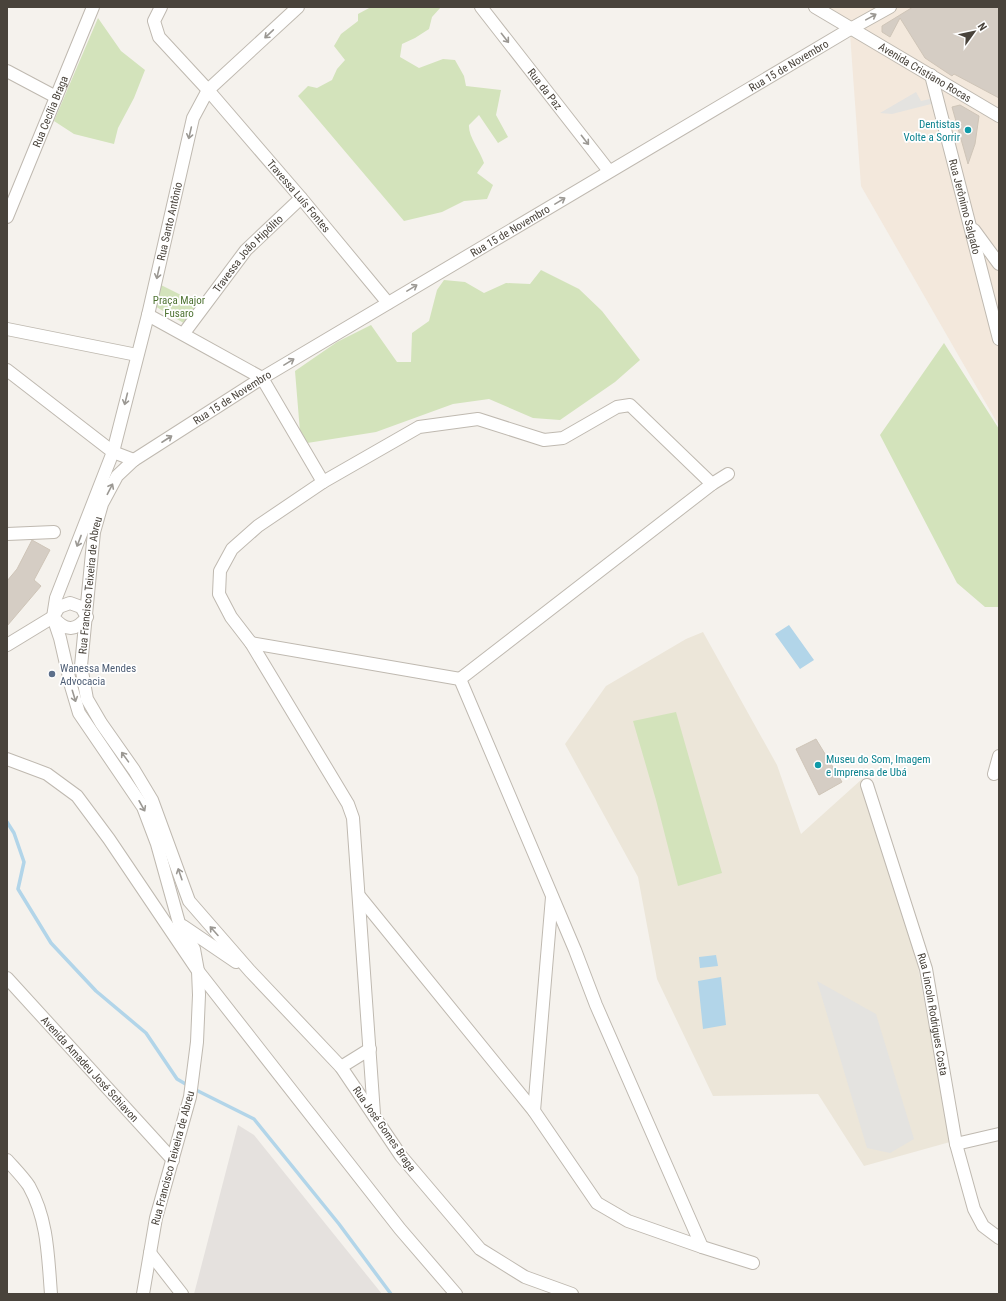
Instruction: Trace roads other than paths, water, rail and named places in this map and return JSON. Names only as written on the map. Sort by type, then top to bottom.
[{"type":"street","name":"Rua Cecília Braga","points":[[7,217],[93,7]]},
{"type":"street","name":"Travessa Luís Fontes","points":[[161,7],[154,20],[159,37],[208,90],[301,198],[388,303]]},
{"type":"street","name":"Rua Santo Antônio","points":[[53,617],[56,598],[113,452],[148,315],[193,118],[208,90],[298,7]]},
{"type":"street","name":"Rua da Paz","points":[[481,7],[610,171]]},
{"type":"street","name":"Avenida Cristiano Rocas","points":[[815,7],[999,116]]},
{"type":"street","name":"Rua 15 de Novembro","points":[[134,460],[262,378],[852,28],[890,7]]},
{"type":"street","points":[[7,72],[56,97]]},
{"type":"street","name":"Rua Jerônimo Salgado","points":[[931,75],[999,339]]},
{"type":"street","name":"Travessa João Hipólito","points":[[184,333],[246,250],[301,198]]},
{"type":"street","points":[[969,224],[999,264]]},
{"type":"street","points":[[148,315],[184,333],[262,378],[323,482]]},
{"type":"street","points":[[7,329],[137,355]]},
{"type":"street","points":[[7,370],[113,452],[134,460]]},
{"type":"street","points":[[375,1116],[353,818],[348,804],[251,643],[231,617],[219,594],[220,571],[232,549],[258,526],[323,482],[418,427],[478,419],[544,440],[563,438],[617,407],[630,405],[712,484]]},
{"type":"street","name":"Rua Francisco Teixeira de Abreu","points":[[134,460],[117,476],[102,504],[94,532],[82,666],[87,699],[101,723],[134,770],[152,800],[189,901],[195,910],[199,923],[194,949]]},
{"type":"street","points":[[251,643],[460,679],[712,484],[728,474]]},
{"type":"street","points":[[7,534],[54,532]]},
{"type":"street","points":[[7,645],[53,617],[59,607],[70,603],[81,607],[87,617],[80,625],[70,629],[60,626],[53,617]]},
{"type":"street","name":"Rua Francisco Teixeira de Abreu","points":[[53,617],[60,638],[79,713],[143,807],[157,844],[178,919],[194,949],[198,971],[200,995],[190,1097],[156,1218],[142,1294]]},
{"type":"street","points":[[460,679],[552,896],[596,1005],[702,1247]]},
{"type":"street","points":[[994,774],[999,756]]},
{"type":"street","points":[[7,759],[47,774],[77,796],[109,839],[198,971],[400,1229],[456,1294]]},
{"type":"street","name":"Rua Lincoln Rodrigues Costa","points":[[867,785],[926,969],[956,1144],[974,1210],[983,1226],[999,1238]]},
{"type":"street","points":[[534,1111],[552,896]]},
{"type":"street","points":[[360,897],[534,1111],[597,1203],[628,1221],[753,1263]]},
{"type":"street","points":[[187,908],[195,910],[250,971],[187,930],[178,919],[184,909],[187,908]]},
{"type":"street","name":"Rua José Gomes Braga","points":[[250,971],[341,1067],[401,1156],[480,1249],[525,1277],[572,1294]]},
{"type":"street","name":"Avenida Amadeu José Schiavon","points":[[7,978],[173,1160]]},
{"type":"street","points":[[341,1067],[370,1049]]},
{"type":"street","points":[[956,1144],[999,1134]]},
{"type":"street","points":[[7,1160],[28,1185],[42,1218],[46,1231],[51,1294]]},
{"type":"street","points":[[150,1253],[182,1294]]},
{"type":"water","points":[[789,625],[814,660],[800,669],[775,634]]},
{"type":"water","points":[[716,955],[718,966],[700,968],[699,957]]},
{"type":"water","points":[[721,977],[726,1025],[703,1029],[698,981]]},
{"type":"waterway","points":[[7,822],[14,833],[24,862],[18,889],[51,943],[96,991],[146,1033],[177,1079],[189,1086]]},
{"type":"waterway","points":[[194,1089],[254,1119],[339,1224],[391,1294]]},
{"type":"place","name":"Dentistas Volte a Sorrir","points":[[968,130]]},
{"type":"place","name":"Wanessa Mendes Advocacia","points":[[52,674]]},
{"type":"place","name":"Museu do Som, Imagem e Imprensa de Ubá","points":[[818,765]]},
{"type":"park label","name":"Praça Major Fusaro","points":[[179,306]]}]
